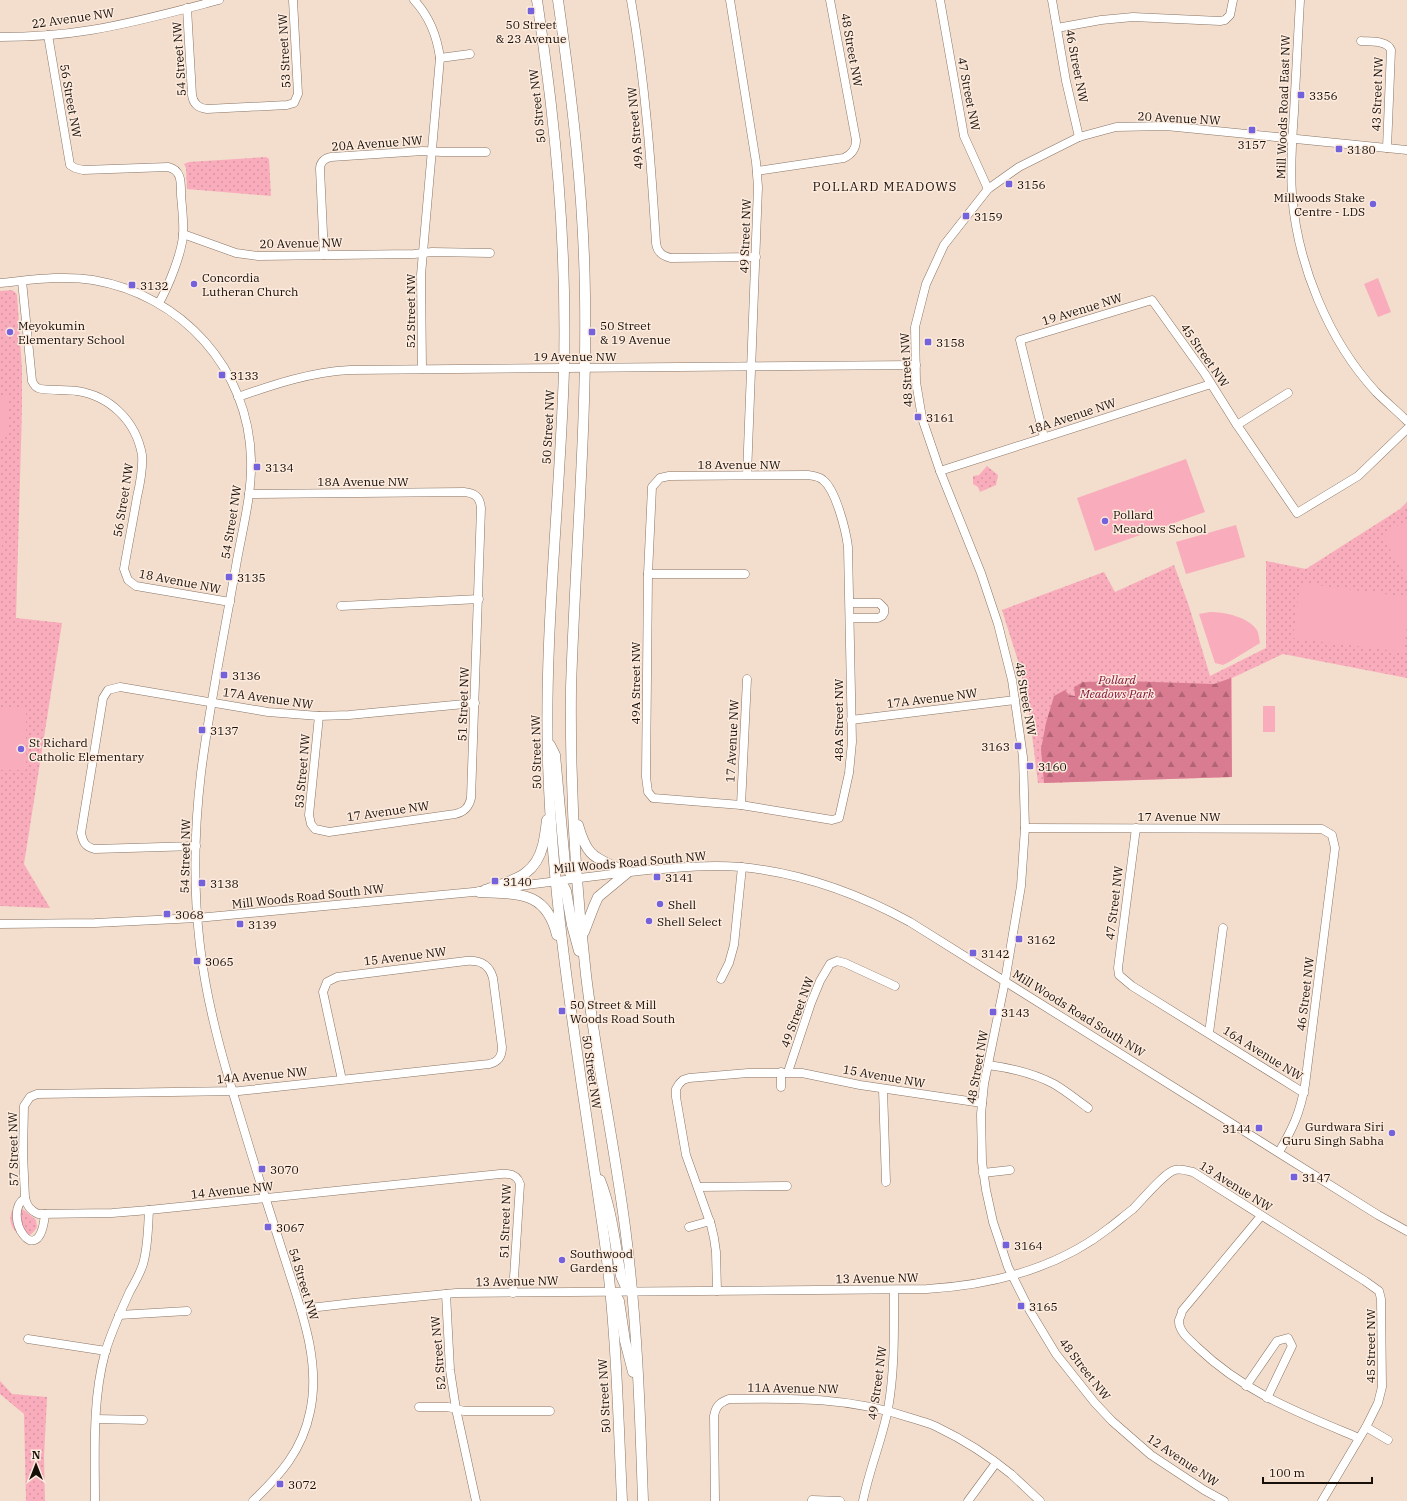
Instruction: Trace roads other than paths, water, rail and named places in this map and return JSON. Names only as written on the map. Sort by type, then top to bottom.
[{"type":"main road","name":"50 Street NW","points":[[537,0],[551,106],[559,198],[563,284],[564,368],[549,669],[548,739],[550,806],[566,975],[604,1232],[617,1373],[622,1501]]},
{"type":"main road","name":"50 Street NW","points":[[558,0],[570,85],[579,170],[585,290],[585,368],[571,688],[573,808],[586,976],[625,1226],[632,1292],[640,1399],[643,1501]]},
{"type":"main road","points":[[548,739],[555,755],[565,864],[572,876],[578,878]]},
{"type":"main road","points":[[479,892],[512,881],[532,869],[542,850],[550,806]]},
{"type":"main road","points":[[573,808],[581,837],[590,853],[602,861],[627,873],[598,897],[582,935]]},
{"type":"main road","points":[[556,881],[564,887],[566,891],[572,925],[586,976]]},
{"type":"main road","points":[[479,892],[518,894],[531,898],[544,908],[555,929],[566,975]]},
{"type":"main road","points":[[593,1164],[604,1190],[621,1276],[625,1285],[632,1292]]},
{"type":"main road","points":[[610,1292],[614,1293],[620,1301],[626,1341],[640,1399]]},
{"type":"street","name":"22 Avenue NW","points":[[0,37],[48,35],[116,25],[219,0]]},
{"type":"street","name":"53 Street NW","points":[[198,107],[207,110],[287,105],[296,101],[298,90],[293,0]]},
{"type":"street","name":"52 Street NW","points":[[414,0],[422,10],[437,39],[440,58],[423,253],[421,290],[422,369]]},
{"type":"street","name":"49A Street NW","points":[[631,0],[646,110],[656,243],[660,253],[671,258],[756,257]]},
{"type":"street","name":"49 Street NW","points":[[730,0],[757,171],[758,203],[747,476]]},
{"type":"street","name":"48 Street NW","points":[[757,171],[844,158],[855,148],[856,140],[830,0]]},
{"type":"street","name":"47 Street NW","points":[[940,0],[964,136],[988,189]]},
{"type":"street","name":"46 Street NW","points":[[1052,0],[1066,81],[1079,137]]},
{"type":"street","points":[[1057,28],[1125,17],[1220,21],[1228,18],[1231,12],[1233,0]]},
{"type":"street","name":"Mill Woods Road East NW","points":[[1300,0],[1291,182],[1293,208],[1304,259],[1319,302],[1337,337],[1362,374],[1376,391],[1407,421]]},
{"type":"street","name":"54 Street NW","points":[[187,8],[192,95],[194,102],[198,107]]},
{"type":"street","name":"56 Street NW","points":[[48,35],[70,165],[74,168],[83,170],[168,167],[175,170],[179,174],[183,234]]},
{"type":"street","name":"43 Street NW","points":[[1361,42],[1385,44],[1390,47],[1391,50],[1387,148]]},
{"type":"street","points":[[440,58],[470,54]]},
{"type":"street","name":"20 Avenue NW","points":[[944,246],[988,189],[1019,167],[1079,137],[1116,127],[1166,126],[1407,150]]},
{"type":"street","points":[[433,151],[486,152]]},
{"type":"street","name":"20A Avenue NW","points":[[324,255],[320,169],[321,163],[324,160],[331,156],[433,151]]},
{"type":"street","points":[[160,303],[178,254],[183,234]]},
{"type":"street","name":"20 Avenue NW","points":[[183,234],[236,253],[250,256],[423,253]]},
{"type":"street","name":"48 Street NW","points":[[944,246],[926,284],[915,327],[917,396],[922,418],[940,471],[987,590],[1004,644],[1016,700],[1023,757],[1025,828],[1021,886],[982,1103],[980,1138],[983,1173],[993,1222],[1002,1251],[1012,1276],[1030,1311],[1056,1354],[1094,1403],[1112,1421]]},
{"type":"street","points":[[423,253],[490,253]]},
{"type":"street","name":"54 Street NW","points":[[0,283],[60,278],[92,280],[113,284],[160,303],[194,330],[216,356],[238,397],[245,418],[250,443],[251,470],[249,494],[212,702],[200,785],[195,877],[197,918],[207,996],[218,1043],[265,1198],[301,1309],[314,1372],[311,1409],[306,1427],[293,1456],[277,1478],[253,1501]]},
{"type":"street","name":"56 Street NW","points":[[22,281],[32,381],[38,388],[46,390],[72,390],[85,392],[111,403],[130,424],[137,440],[142,455],[140,476],[124,567],[125,575],[128,580]]},
{"type":"street","name":"19 Avenue NW","points":[[1044,438],[1020,340],[1152,300]]},
{"type":"street","name":"45 Street NW","points":[[1152,300],[1211,384],[1297,513],[1358,476],[1407,429]]},
{"type":"street","name":"19 Avenue NW","points":[[238,397],[293,378],[326,371],[916,365]]},
{"type":"street","name":"18A Avenue NW","points":[[940,471],[1211,384]]},
{"type":"street","points":[[1237,425],[1288,393]]},
{"type":"street","name":"18 Avenue NW","points":[[656,480],[669,476],[808,475],[821,478]]},
{"type":"street","name":"48A Street NW","points":[[741,805],[832,820],[839,818],[841,815],[849,773],[851,752],[848,547],[844,524],[831,490],[821,478]]},
{"type":"street","name":"49A Street NW","points":[[656,480],[652,487],[651,493],[648,574],[646,777],[648,792],[653,798],[741,805]]},
{"type":"street","name":"18A Avenue NW","points":[[249,494],[464,492],[477,496]]},
{"type":"street","name":"51 Street NW","points":[[467,808],[471,798],[479,599],[481,508],[477,496]]},
{"type":"street","points":[[648,574],[745,574]]},
{"type":"street","name":"18 Avenue NW","points":[[128,580],[136,586],[230,602]]},
{"type":"street","points":[[341,606],[479,599]]},
{"type":"street","points":[[850,603],[881,604],[884,608],[884,613],[878,618],[850,618]]},
{"type":"street","name":"17 Avenue NW","points":[[741,805],[747,678]]},
{"type":"street","name":"17A Avenue NW","points":[[196,846],[95,849],[86,846],[82,840],[81,832],[103,698],[108,690],[120,687],[268,712],[319,716],[349,715],[475,702]]},
{"type":"street","name":"17A Avenue NW","points":[[851,720],[1016,700]]},
{"type":"street","name":"53 Street NW","points":[[313,827],[309,820],[309,815],[319,716]]},
{"type":"street","name":"17 Avenue NW","points":[[313,827],[319,831],[329,832],[455,814],[467,808]]},
{"type":"street","name":"17 Avenue NW","points":[[1025,828],[1322,829],[1332,835]]},
{"type":"street","name":"47 Street NW","points":[[1123,980],[1119,975],[1118,968],[1136,828]]},
{"type":"street","name":"46 Street NW","points":[[1279,1152],[1296,1120],[1304,1093],[1335,848],[1332,835]]},
{"type":"street","name":"Mill Woods Road South NW","points":[[0,924],[117,923],[197,918],[479,892],[578,878],[698,867],[742,868],[773,872],[808,880],[847,892],[871,902],[910,922],[1378,1215],[1407,1231]]},
{"type":"street","points":[[721,979],[729,963],[734,945],[738,921],[742,868]]},
{"type":"street","name":"16A Avenue NW","points":[[1209,1033],[1223,928]]},
{"type":"street","name":"15 Avenue NW","points":[[342,1080],[323,992],[327,982],[337,977],[466,961],[478,961],[486,965],[492,972],[493,978],[502,1047],[499,1059]]},
{"type":"street","name":"49 Street NW","points":[[785,1072],[827,966],[833,962],[844,963],[895,986]]},
{"type":"street","name":"16A Avenue NW","points":[[1123,980],[1304,1093]]},
{"type":"street","name":"14A Avenue NW","points":[[27,1101],[30,1097],[37,1094],[232,1091],[489,1064],[496,1062],[499,1059]]},
{"type":"street","points":[[988,1065],[1021,1071],[1038,1076],[1054,1084],[1088,1108]]},
{"type":"street","points":[[781,1087],[785,1072]]},
{"type":"street","name":"15 Avenue NW","points":[[698,1187],[686,1155],[676,1097],[676,1089],[679,1084],[683,1080],[689,1078],[748,1073],[785,1072],[813,1075],[883,1089],[982,1103]]},
{"type":"street","points":[[883,1089],[886,1182]]},
{"type":"street","name":"57 Street NW","points":[[27,1101],[24,1106],[23,1154],[25,1198],[28,1207],[41,1214]]},
{"type":"street","points":[[983,1173],[1010,1170]]},
{"type":"street","name":"13 Avenue NW","points":[[301,1309],[446,1294],[894,1290],[944,1288],[1012,1276],[1043,1266],[1087,1243],[1131,1210],[1163,1178],[1175,1170],[1193,1172],[1365,1281],[1375,1288],[1380,1295]]},
{"type":"street","name":"14 Avenue NW","points":[[41,1214],[112,1213],[500,1174],[512,1174],[516,1176]]},
{"type":"street","name":"51 Street NW","points":[[513,1293],[520,1189],[519,1179],[516,1176]]},
{"type":"street","points":[[717,1291],[716,1245],[710,1221],[698,1187],[787,1186]]},
{"type":"street","name":"57 Street NW","points":[[9,1205],[25,1198]]},
{"type":"street","points":[[95,1501],[97,1397],[106,1351],[119,1315],[140,1274],[143,1264],[146,1251],[149,1210]]},
{"type":"street","points":[[13,1238],[27,1241],[39,1235],[43,1227],[41,1214]]},
{"type":"street","points":[[1261,1216],[1182,1311],[1179,1320],[1185,1335],[1224,1370],[1246,1386],[1267,1398],[1359,1438]]},
{"type":"street","points":[[689,1227],[710,1221]]},
{"type":"street","name":"49 Street NW","points":[[863,1501],[888,1410],[894,1352],[894,1290]]},
{"type":"street","name":"52 Street NW","points":[[446,1294],[449,1355],[456,1409],[476,1501]]},
{"type":"street","name":"45 Street NW","points":[[1322,1501],[1366,1427],[1378,1403],[1382,1388],[1382,1304],[1380,1295]]},
{"type":"street","points":[[119,1315],[187,1311]]},
{"type":"street","points":[[1246,1386],[1278,1341],[1288,1338],[1292,1346],[1267,1398]]},
{"type":"street","points":[[28,1339],[106,1351]]},
{"type":"street","name":"11A Avenue NW","points":[[715,1501],[714,1416],[717,1406],[729,1399],[807,1398],[856,1403],[888,1410],[936,1427],[972,1447],[996,1463],[1040,1501]]},
{"type":"street","name":"52 Street NW","points":[[419,1407],[448,1407],[464,1411],[550,1411]]},
{"type":"street","points":[[96,1419],[143,1420]]},
{"type":"street","name":"12 Avenue NW","points":[[1112,1421],[1151,1455],[1204,1490],[1224,1501]]},
{"type":"street","points":[[1366,1427],[1388,1440]]},
{"type":"street","points":[[968,1501],[996,1463]]},
{"type":"street","points":[[812,1500],[840,1501]]},
{"type":"place","name":"50 Street & 23 Avenue","points":[[531,11]]},
{"type":"place","name":"3356","points":[[1301,95]]},
{"type":"place","name":"3157","points":[[1252,130]]},
{"type":"place","name":"3180","points":[[1339,149]]},
{"type":"place","name":"3156","points":[[1009,184]]},
{"type":"place","name":"Millwoods Stake Centre - LDS","points":[[1373,204]]},
{"type":"place","name":"3159","points":[[966,216]]},
{"type":"place","name":"Concordia Lutheran Church","points":[[194,284]]},
{"type":"place","name":"3132","points":[[132,285]]},
{"type":"place","name":"Meyokumin Elementary School","points":[[10,332]]},
{"type":"place","name":"50 Street & 19 Avenue","points":[[592,332]]},
{"type":"place","name":"3158","points":[[928,342]]},
{"type":"place","name":"3133","points":[[222,375]]},
{"type":"place","name":"3161","points":[[918,417]]},
{"type":"place","name":"3134","points":[[257,467]]},
{"type":"place","name":"Pollard Meadows School","points":[[1105,521]]},
{"type":"place","name":"3135","points":[[229,577]]},
{"type":"place","name":"3136","points":[[224,675]]},
{"type":"place","name":"3137","points":[[202,730]]},
{"type":"place","name":"3163","points":[[1018,746]]},
{"type":"place","name":"St Richard Catholic Elementary","points":[[21,749]]},
{"type":"place","name":"3160","points":[[1030,766]]},
{"type":"place","name":"3141","points":[[657,877]]},
{"type":"place","name":"3140","points":[[495,881]]},
{"type":"place","name":"3138","points":[[202,883]]},
{"type":"place","name":"Shell","points":[[660,904]]},
{"type":"place","name":"3068","points":[[167,914]]},
{"type":"place","name":"Shell Select","points":[[649,921]]},
{"type":"place","name":"3139","points":[[240,924]]},
{"type":"place","name":"3162","points":[[1019,939]]},
{"type":"place","name":"3142","points":[[973,953]]},
{"type":"place","name":"3065","points":[[197,961]]},
{"type":"place","name":"50 Street & Mill Woods Road South","points":[[562,1011]]},
{"type":"place","name":"3143","points":[[993,1012]]},
{"type":"place","name":"3144","points":[[1259,1128]]},
{"type":"place","name":"Gurdwara Siri Guru Singh Sabha","points":[[1392,1133]]},
{"type":"place","name":"3070","points":[[262,1169]]},
{"type":"place","name":"3147","points":[[1294,1177]]},
{"type":"place","name":"3067","points":[[268,1227]]},
{"type":"place","name":"3164","points":[[1006,1245]]},
{"type":"place","name":"Southwood Gardens","points":[[562,1260]]},
{"type":"place","name":"3165","points":[[1021,1306]]},
{"type":"place","name":"3072","points":[[280,1484]]},
{"type":"district","name":"POLLARD MEADOWS","points":[[885,186]]},
{"type":"park label","name":"Pollard Meadows Park","points":[[1117,686]]}]
